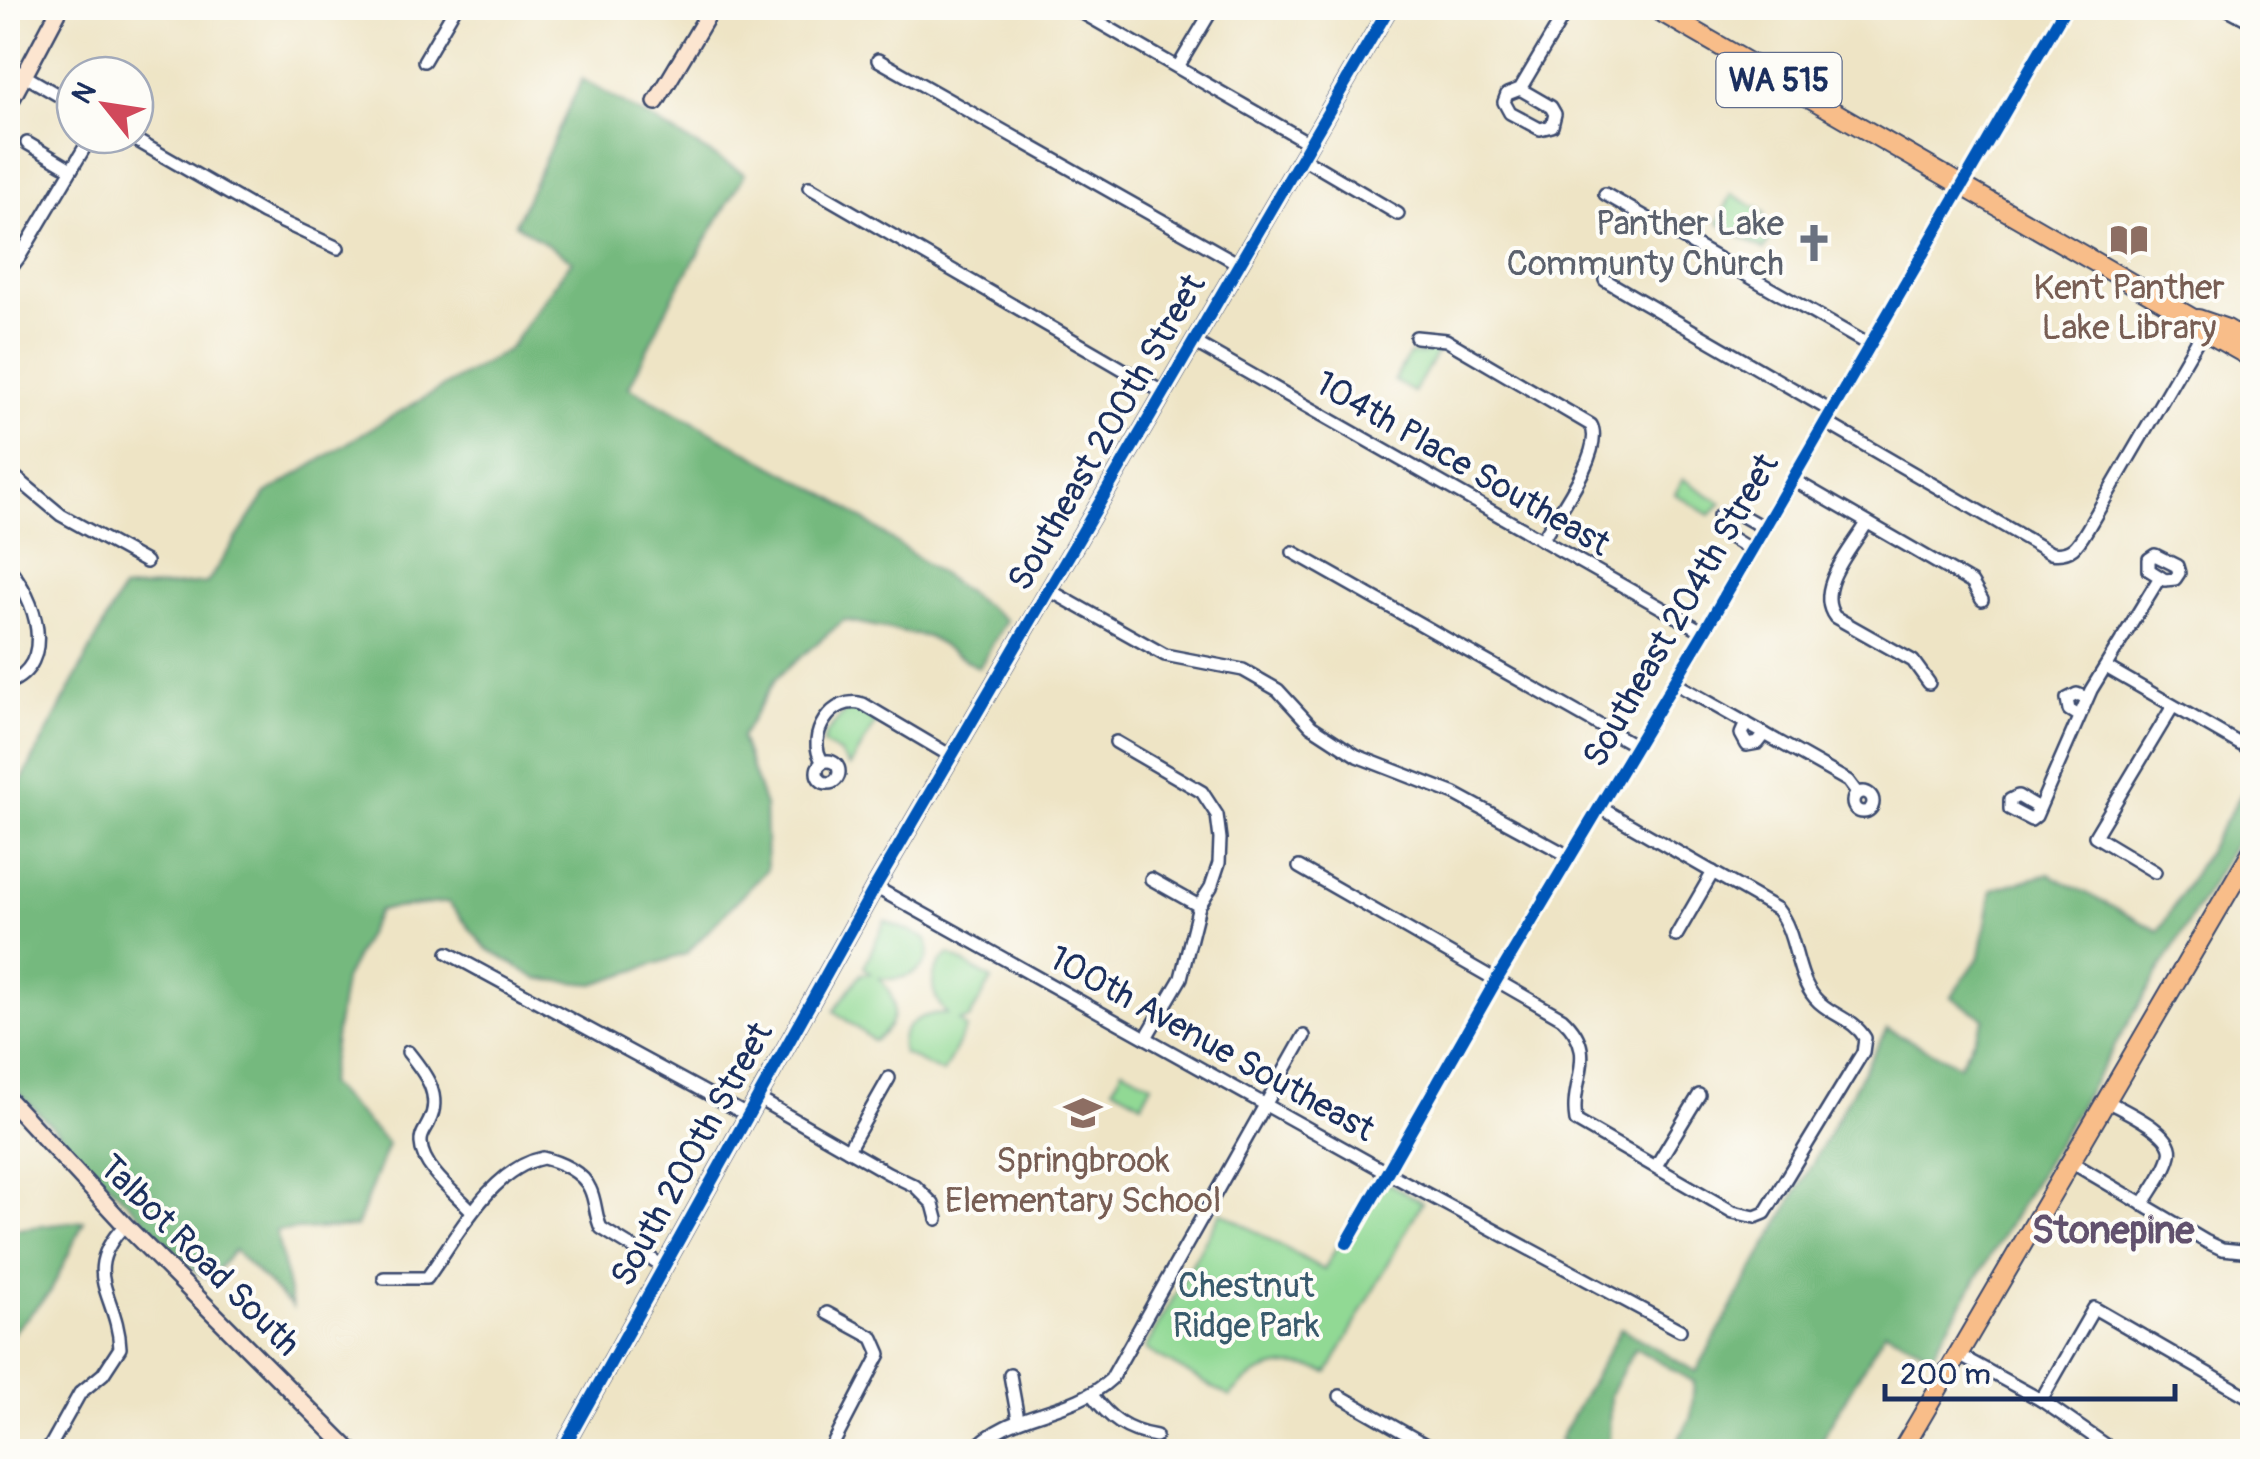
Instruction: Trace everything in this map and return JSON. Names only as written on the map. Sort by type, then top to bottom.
[{"type":"main road","name":"WA 515","points":[[1654,8],[2252,358]]},
{"type":"main road","name":"WA 515","points":[[2198,324],[2206,320],[2252,344]]},
{"type":"main road","points":[[1901,1452],[2252,851]]},
{"type":"street","points":[[8,106],[60,8]]},
{"type":"street","points":[[424,61],[455,8]]},
{"type":"street","points":[[656,102],[712,8]]},
{"type":"street","points":[[1074,8],[1178,67],[1398,214]]},
{"type":"street","points":[[1178,67],[1212,8]]},
{"type":"street","name":"Southeast 200th Street","points":[[876,887],[1389,8]]},
{"type":"street","points":[[1520,89],[1568,8]]},
{"type":"street","name":"Southeast 204th Street","points":[[1346,1243],[2065,8]]},
{"type":"street","points":[[2226,8],[2252,22]]},
{"type":"street","points":[[878,60],[1238,264]]},
{"type":"street","points":[[8,66],[55,93]]},
{"type":"street","points":[[27,142],[71,170]]},
{"type":"street","points":[[155,151],[264,213],[338,248]]},
{"type":"street","points":[[8,272],[80,155]]},
{"type":"street","points":[[809,187],[1164,393]]},
{"type":"street","points":[[1604,194],[1869,345]]},
{"type":"street","points":[[8,249],[20,256]]},
{"type":"street","points":[[1604,280],[2051,553],[2063,555],[2080,542],[2198,324]]},
{"type":"street","points":[[1416,336],[1446,340],[1581,417],[1595,432],[1593,452],[1542,540]]},
{"type":"street","name":"104th Place Southeast","points":[[1194,342],[1704,632]]},
{"type":"street","points":[[8,471],[60,515],[146,562]]},
{"type":"street","points":[[1792,479],[1972,583],[1982,600]]},
{"type":"street","points":[[1751,550],[1720,531],[1719,516],[1732,510],[1764,528]]},
{"type":"street","points":[[1867,523],[1828,589],[1828,604],[1835,617],[1913,662],[1929,684]]},
{"type":"street","points":[[1293,552],[1636,746]]},
{"type":"street","points":[[8,567],[33,611],[38,645],[31,664],[8,683]]},
{"type":"street","points":[[2037,812],[2079,716],[2069,710],[2068,699],[2077,694],[2088,698],[2160,577]]},
{"type":"street","points":[[1049,590],[1165,655],[1243,670],[1278,690],[1312,726],[1358,756],[1455,794],[1569,856]]},
{"type":"street","points":[[2106,667],[2252,751]]},
{"type":"street","points":[[1673,682],[1848,781],[1858,794]]},
{"type":"street","points":[[823,762],[816,750],[817,734],[833,709],[852,701],[952,756]]},
{"type":"street","points":[[2154,872],[2096,836],[2173,706]]},
{"type":"street","points":[[1116,742],[1202,792],[1217,815],[1219,863],[1199,906],[1182,978],[1147,1036]]},
{"type":"street","points":[[1300,867],[1562,1018],[1574,1029],[1584,1059],[1574,1108],[1576,1121],[1733,1212],[1755,1217],[1765,1213],[1774,1202],[1863,1052],[1865,1038],[1853,1023],[1815,998],[1778,909],[1600,807]]},
{"type":"street","points":[[1676,936],[1712,872]]},
{"type":"street","points":[[1151,878],[1199,906]]},
{"type":"street","name":"100th Avenue Southeast","points":[[876,887],[1386,1172],[1680,1330]]},
{"type":"street","name":"South 200th Street","points":[[561,1451],[876,887]]},
{"type":"street","points":[[448,953],[747,1115]]},
{"type":"street","points":[[971,1452],[990,1432],[1092,1395],[1111,1379],[1304,1036]]},
{"type":"street","points":[[408,1052],[427,1076],[433,1092],[434,1110],[421,1144],[425,1156],[472,1211]]},
{"type":"street","points":[[848,1150],[889,1078]]},
{"type":"street","points":[[1656,1166],[1698,1094]]},
{"type":"street","points":[[757,1098],[916,1186],[933,1204],[936,1220]]},
{"type":"street","name":"Talbot Road South","points":[[8,1099],[125,1225],[352,1452]]},
{"type":"street","points":[[2107,1101],[2162,1133],[2170,1144],[2170,1158],[2143,1205]]},
{"type":"street","points":[[384,1278],[427,1278],[472,1211],[521,1166],[544,1158],[584,1180],[592,1190],[601,1228],[663,1266]]},
{"type":"street","points":[[2071,1162],[2222,1248],[2252,1252]]},
{"type":"street","points":[[48,1452],[80,1394],[103,1374],[120,1348],[116,1316],[101,1270],[105,1250],[125,1225]]},
{"type":"street","points":[[2041,1400],[2094,1308],[2252,1399]]},
{"type":"street","points":[[827,1313],[874,1338],[880,1346],[879,1360],[829,1452]]},
{"type":"street","points":[[1957,1354],[2041,1400],[2116,1452]]},
{"type":"street","points":[[1010,1375],[1018,1419]]},
{"type":"street","points":[[1092,1395],[1114,1421],[1156,1436]]},
{"type":"street","points":[[1340,1396],[1438,1452]]},
{"type":"green space","points":[[582,79],[745,174],[672,298],[629,387],[834,499],[1006,620],[979,668],[928,637],[844,620],[776,678],[741,738],[765,806],[767,869],[686,954],[594,984],[538,979],[486,948],[448,902],[379,910],[344,980],[328,1084],[388,1144],[356,1227],[276,1231],[292,1307],[234,1250],[211,1278],[198,1274],[8,1082],[8,807],[122,590],[207,583],[266,494],[509,349],[572,260],[515,224]]},
{"type":"green space","points":[[1732,194],[1765,213],[1759,223],[1774,231],[1764,250],[1718,223]]},
{"type":"green space","points":[[1441,345],[1414,392],[1394,381],[1409,354],[1422,354]]},
{"type":"green space","points":[[1683,479],[1722,503],[1710,515],[1675,494]]},
{"type":"green space","points":[[847,709],[877,720],[850,767],[839,753],[823,744],[826,734]]},
{"type":"green space","points":[[2248,783],[2252,785],[2252,815],[1932,1354],[1885,1331],[1821,1440],[1840,1451],[1672,1451],[1691,1417],[1694,1382],[1635,1348],[1610,1395],[1609,1445],[1620,1451],[1579,1451],[1559,1440],[1621,1328],[1696,1372],[1887,1029],[1959,1065],[1985,1019],[1951,997],[1980,956],[1992,889],[2049,874],[2159,931]]},
{"type":"green space","points":[[885,921],[927,939],[929,949],[923,966],[916,972],[898,978],[879,978],[890,994],[894,1011],[889,1027],[874,1041],[834,1011],[861,974],[870,973],[864,967]]},
{"type":"green space","points":[[949,954],[992,980],[969,1019],[959,1021],[966,1028],[943,1073],[903,1053],[902,1043],[913,1022],[929,1015],[947,1014],[933,984],[937,969]]},
{"type":"green space","points":[[1123,1069],[1152,1084],[1142,1103],[1113,1087]]},
{"type":"green space","name":"Chestnut Ridge Park","points":[[1375,1176],[1422,1202],[1328,1373],[1301,1366],[1274,1368],[1251,1378],[1230,1397],[1145,1349],[1221,1212],[1324,1270]]},
{"type":"green space","points":[[84,1221],[51,1291],[8,1338],[8,1230]]},
{"type":"cycle path","points":[[561,1452],[875,887],[1389,8]]},
{"type":"cycle path","points":[[1347,1243],[1497,979],[1704,632],[2065,8]]},
{"type":"place","name":"Kent Panther Lake Library","points":[[2129,240]]},
{"type":"place","name":"Panther Lake Communty Church","points":[[1814,243]]},
{"type":"place","name":"Springbrook Elementary School","points":[[1083,1113]]},
{"type":"district","name":"Stonepine","points":[[2113,1230]]}]
